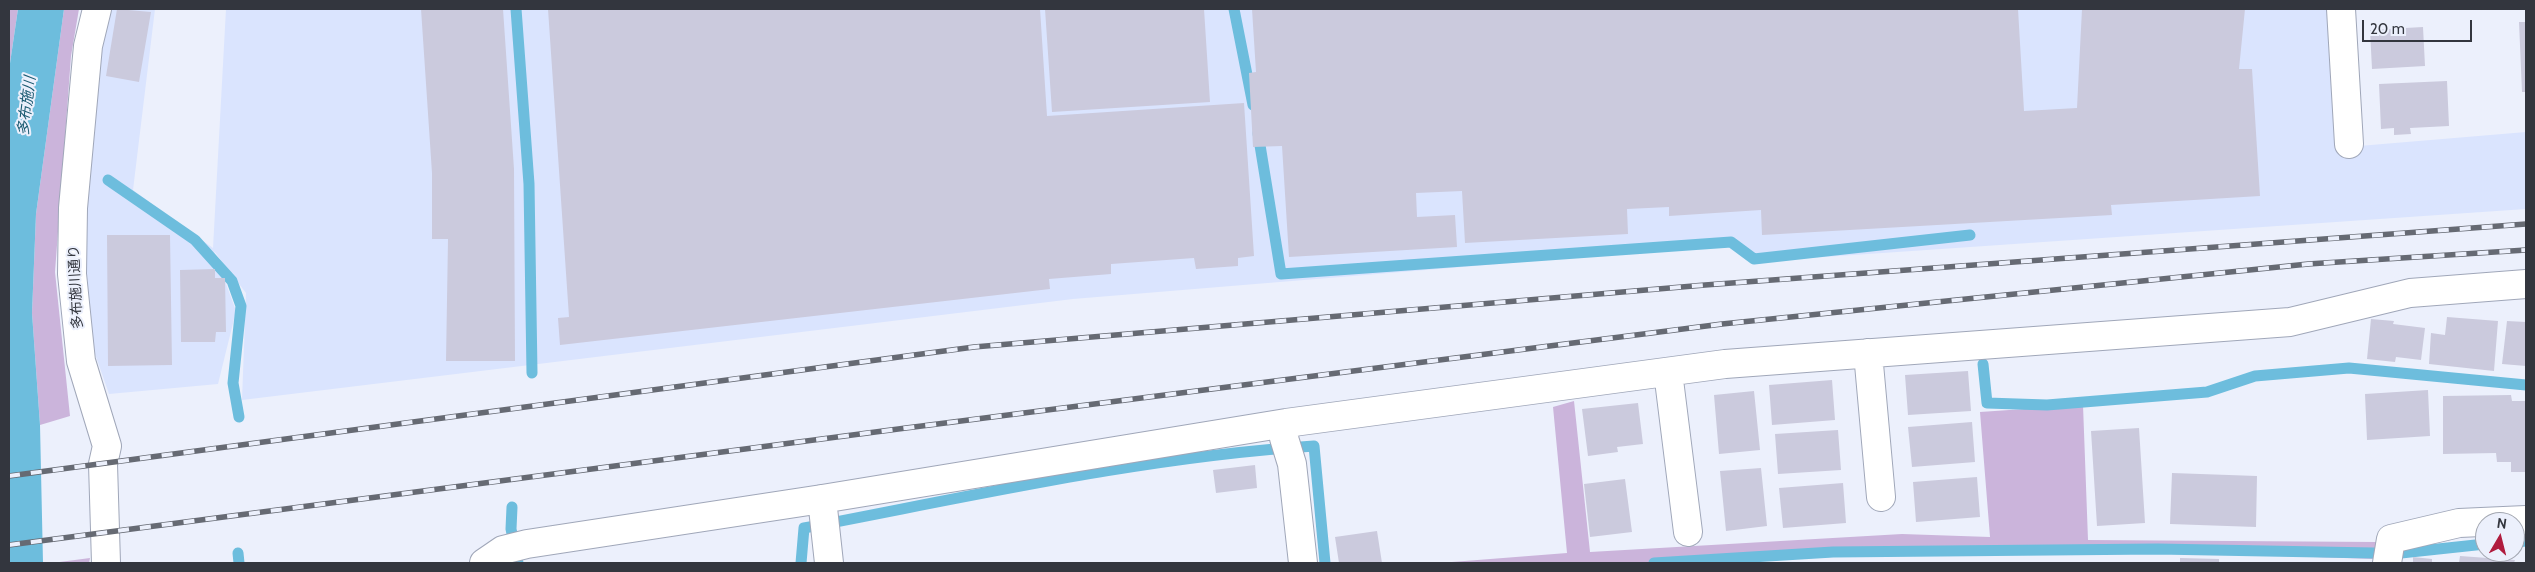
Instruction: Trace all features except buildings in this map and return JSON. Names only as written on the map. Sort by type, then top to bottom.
[{"type":"street","name":"多布施川通り","points":[[97,9],[88,46],[73,208],[72,274],[81,361],[107,446],[103,464],[106,563]]},
{"type":"street","points":[[2341,9],[2348,144]]},
{"type":"street","points":[[505,552],[824,516],[1285,431],[1725,364],[2290,322],[2410,293],[2526,284]]},
{"type":"street","points":[[1868,353],[1881,497]]},
{"type":"street","points":[[1668,372],[1688,532]]},
{"type":"street","points":[[1285,431],[1292,464],[1303,563]]},
{"type":"street","points":[[824,516],[829,563]]},
{"type":"street","points":[[2387,563],[2391,539],[2459,523],[2526,520]]},
{"type":"shaded area","points":[[9,9],[18,9],[9,70]]},
{"type":"shaded area","points":[[64,9],[79,9],[71,56],[55,272],[70,416],[40,425],[32,313],[36,214]]},
{"type":"shaded area","points":[[109,9],[155,9],[133,190],[213,248],[226,9],[2331,9],[2335,148],[2526,132],[2526,209],[1751,262],[1730,245],[1073,299],[242,400],[246,293],[214,251],[236,311],[218,384],[109,394],[94,351],[84,243],[95,93]]},
{"type":"shaded area","points":[[1574,401],[1590,552],[1902,534],[1990,537],[1980,412],[2083,405],[2088,540],[2376,542],[2374,559],[2161,552],[1832,557],[1721,563],[1439,563],[1567,553],[1553,407]]},
{"type":"shaded area","points":[[90,558],[89,563],[52,563]]},
{"type":"water","name":"多布施川","points":[[18,9],[64,9],[36,214],[32,313],[40,425],[43,563],[9,563],[9,70]]},
{"type":"waterway","points":[[516,9],[529,184],[532,373]]},
{"type":"waterway","points":[[1234,9],[1253,105]]},
{"type":"waterway","points":[[1258,133],[1281,274],[1731,242],[1754,259],[1970,235]]},
{"type":"waterway","points":[[108,180],[195,240],[232,281],[241,306],[233,383],[239,417]]},
{"type":"waterway","points":[[1983,364],[1987,403],[2047,405],[2207,392],[2255,376],[2349,368],[2526,385]]},
{"type":"waterway","points":[[801,563],[804,528],[1122,468],[1250,451],[1314,446],[1325,563]]},
{"type":"waterway","points":[[512,507],[511,529],[518,563]]},
{"type":"waterway","points":[[2401,553],[2475,545]]},
{"type":"waterway","points":[[1654,563],[1833,552],[2158,549],[2374,553]]},
{"type":"waterway","points":[[238,553],[239,563]]},
{"type":"railway","points":[[9,476],[974,347],[1705,285],[2526,224]]},
{"type":"railway","points":[[9,545],[1722,324],[2308,264],[2526,250]]}]
